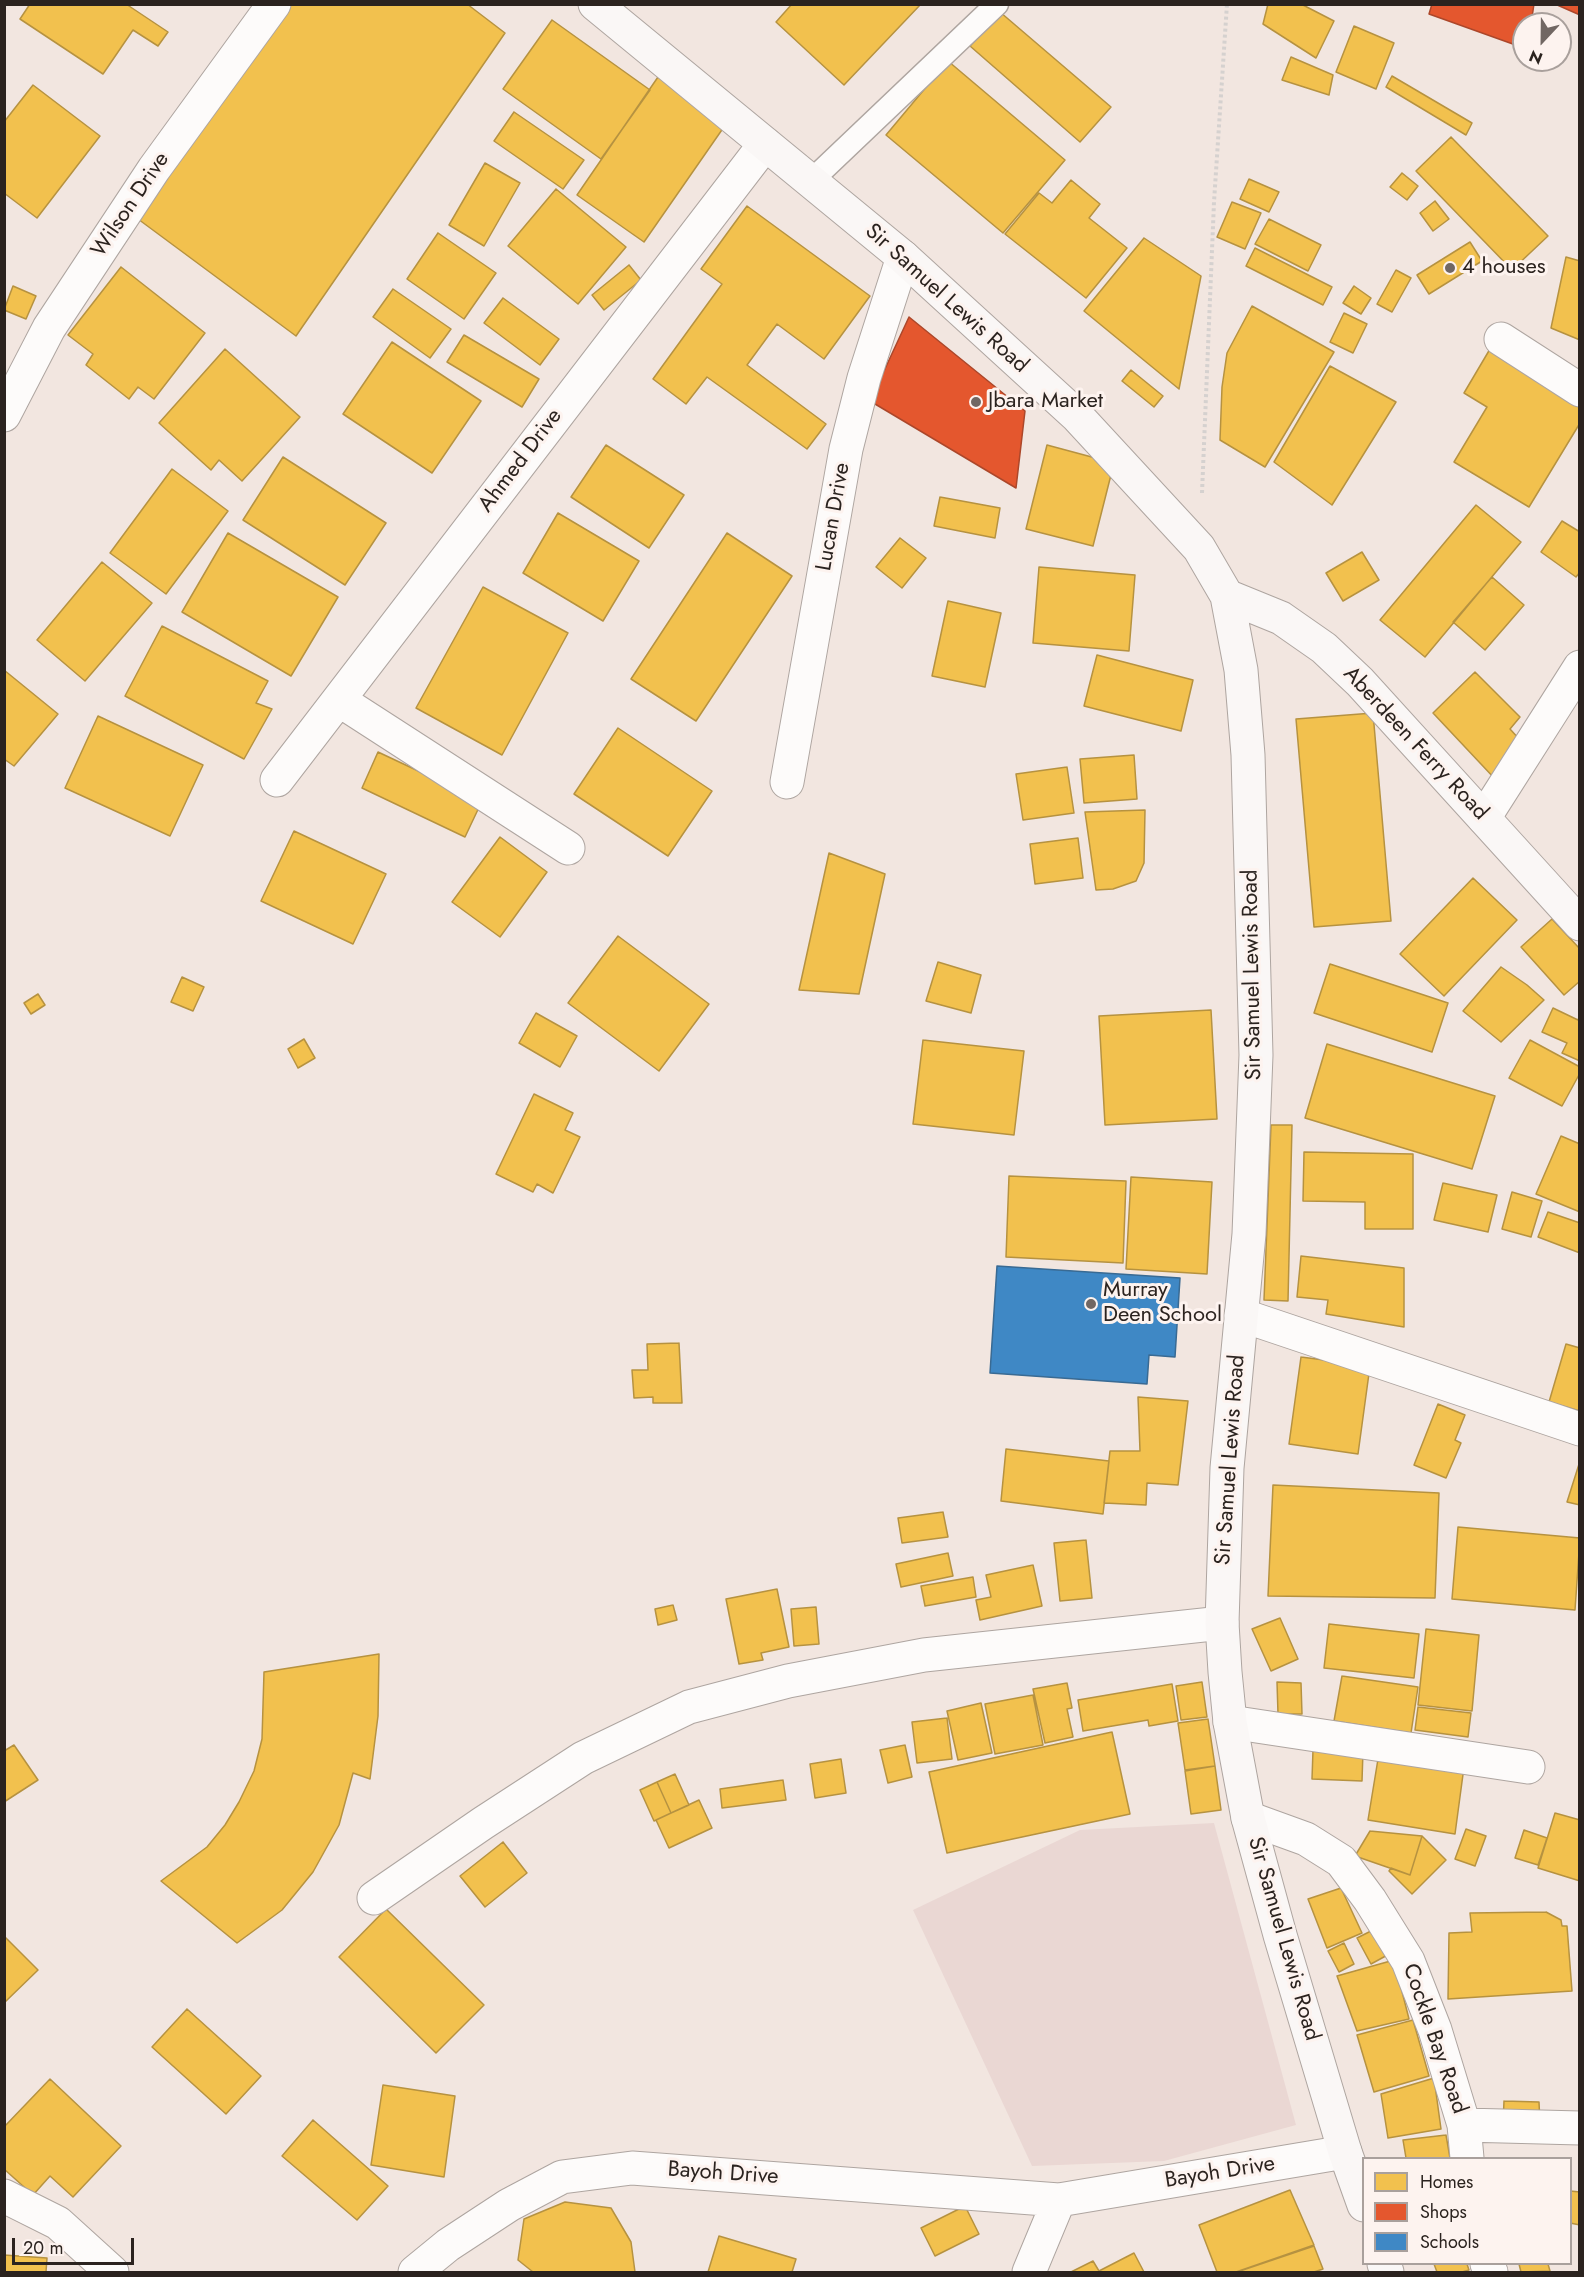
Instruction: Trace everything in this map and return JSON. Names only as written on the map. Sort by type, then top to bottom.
[{"type":"main road","name":"Sir Samuel Lewis Road","points":[[595,4],[903,257],[1077,416],[1199,548],[1227,596],[1241,670],[1248,755],[1256,1055],[1249,1234],[1227,1468],[1222,1623],[1230,1722],[1248,1818],[1280,1935],[1345,2152],[1362,2199]]},
{"type":"main road","name":"Aberdeen Ferry Road","points":[[1227,596],[1281,618],[1324,648],[1360,682],[1580,924]]},
{"type":"street","name":"Wilson Drive","points":[[4,415],[49,328],[154,170],[274,4]]},
{"type":"street","name":"Ahmed Drive","points":[[278,780],[765,144]]},
{"type":"street","name":"Lucan Drive","points":[[787,782],[846,449],[864,378],[903,257]]},
{"type":"street","points":[[1500,339],[1580,390]]},
{"type":"street","points":[[1485,818],[1580,667]]},
{"type":"street","points":[[339,700],[568,848]]},
{"type":"street","points":[[1241,1315],[1580,1429]]},
{"type":"street","points":[[374,1898],[583,1758],[689,1707],[788,1680],[924,1656],[1222,1623]]},
{"type":"street","points":[[1230,1722],[1528,1767]]},
{"type":"street","name":"Cockle Bay Road","points":[[1248,1818],[1306,1839],[1341,1862],[1370,1900],[1408,1961],[1436,2030],[1464,2126],[1467,2157]]},
{"type":"street","points":[[1464,2126],[1580,2128]]},
{"type":"street","name":"Bayoh Drive","points":[[415,2272],[448,2245],[492,2216],[562,2177],[632,2168],[1059,2200],[1345,2152]]},
{"type":"street","points":[[4,2196],[58,2223],[112,2272]]},
{"type":"street","points":[[1029,2272],[1059,2200]]},
{"type":"lane","points":[[812,181],[997,4]]},
{"type":"path","points":[[1199,548],[1214,202],[1227,4]]},
{"type":"shaded area","points":[[1214,1823],[1296,2125],[1164,2161],[1032,2166],[913,1910],[1080,1830]]},
{"type":"building: Homes","points":[[30,4],[126,4],[168,32],[158,46],[133,30],[103,74],[20,19]]},
{"type":"building: Homes","points":[[286,4],[467,4],[505,33],[296,336],[138,219]]},
{"type":"building: Homes","points":[[792,4],[921,4],[844,85],[776,22]]},
{"type":"building: Homes","points":[[1268,4],[1301,4],[1334,21],[1316,58],[1263,24]]},
{"type":"building: Homes","points":[[1000,12],[1111,107],[1080,142],[970,46]]},
{"type":"building: Homes","points":[[552,20],[650,90],[601,159],[503,89]]},
{"type":"building: Homes","points":[[1354,26],[1394,43],[1376,89],[1336,72]]},
{"type":"building: Homes","points":[[1291,57],[1333,75],[1329,95],[1282,80]]},
{"type":"building: Homes","points":[[948,61],[1065,160],[1003,233],[886,135]]},
{"type":"building: Homes","points":[[1392,76],[1472,123],[1466,135],[1386,87]]},
{"type":"building: Homes","points":[[658,77],[726,124],[644,242],[577,195]]},
{"type":"building: Homes","points":[[33,85],[100,136],[37,218],[4,193],[4,122]]},
{"type":"building: Homes","points":[[514,112],[584,160],[563,189],[494,141]]},
{"type":"building: Homes","points":[[1451,137],[1548,236],[1512,270],[1416,171]]},
{"type":"building: Homes","points":[[485,163],[520,183],[484,246],[449,225]]},
{"type":"building: Homes","points":[[1402,173],[1418,186],[1407,200],[1390,187]]},
{"type":"building: Homes","points":[[1249,179],[1279,192],[1269,212],[1240,199]]},
{"type":"building: Homes","points":[[1071,180],[1100,204],[1089,218],[1127,248],[1086,298],[1005,234],[1039,193],[1052,203]]},
{"type":"building: Homes","points":[[556,189],[626,247],[578,304],[508,246]]},
{"type":"building: Homes","points":[[1435,201],[1449,219],[1433,231],[1420,213]]},
{"type":"building: Homes","points":[[1232,202],[1261,213],[1245,249],[1217,237]]},
{"type":"building: Homes","points":[[747,206],[870,296],[824,359],[777,324],[747,365],[826,424],[807,449],[707,377],[686,404],[653,379],[722,284],[701,269]]},
{"type":"building: Homes","points":[[1269,219],[1321,245],[1308,271],[1255,244]]},
{"type":"building: Homes","points":[[438,233],[496,273],[464,319],[407,279]]},
{"type":"building: Homes","points":[[1144,238],[1201,276],[1179,389],[1084,311]]},
{"type":"building: Homes","name":"4 houses","points":[[1470,242],[1482,261],[1429,294],[1417,275]]},
{"type":"building: Homes","points":[[1255,248],[1332,287],[1323,305],[1246,266]]},
{"type":"building: Homes","points":[[1566,257],[1580,261],[1580,340],[1551,328]]},
{"type":"building: Homes","points":[[629,265],[641,280],[604,310],[592,295]]},
{"type":"building: Homes","points":[[121,267],[205,333],[154,399],[138,387],[129,399],[86,365],[93,354],[68,335]]},
{"type":"building: Homes","points":[[1396,270],[1411,278],[1392,312],[1377,304]]},
{"type":"building: Homes","points":[[13,286],[36,296],[26,319],[4,310]]},
{"type":"building: Homes","points":[[1354,286],[1371,298],[1361,314],[1343,303]]},
{"type":"building: Homes","points":[[393,289],[451,329],[430,358],[373,317]]},
{"type":"building: Homes","points":[[503,298],[559,339],[540,365],[484,323]]},
{"type":"building: Homes","points":[[1252,306],[1334,352],[1265,467],[1220,440],[1222,387],[1227,353]]},
{"type":"building: Homes","points":[[1344,313],[1367,324],[1353,353],[1330,342]]},
{"type":"building: Homes","points":[[464,335],[539,379],[522,407],[447,362]]},
{"type":"building: Homes","points":[[392,342],[481,401],[432,473],[343,414]]},
{"type":"building: Homes","points":[[225,349],[300,417],[242,481],[219,460],[211,470],[159,423]]},
{"type":"building: Homes","points":[[1490,349],[1580,403],[1580,423],[1529,507],[1454,462],[1487,407],[1464,393]]},
{"type":"building: Homes","points":[[1330,366],[1396,402],[1332,505],[1274,462]]},
{"type":"building: Homes","points":[[1131,370],[1163,396],[1154,407],[1122,381]]},
{"type":"building: Homes","points":[[606,445],[684,495],[649,548],[571,497]]},
{"type":"building: Homes","points":[[1047,445],[1114,463],[1093,546],[1026,529]]},
{"type":"building: Homes","points":[[283,457],[386,523],[345,585],[243,520]]},
{"type":"building: Homes","points":[[172,469],[228,511],[166,594],[110,553]]},
{"type":"building: Homes","points":[[940,497],[1000,508],[995,538],[934,526]]},
{"type":"building: Homes","points":[[1476,505],[1521,542],[1425,657],[1380,620]]},
{"type":"building: Homes","points":[[558,513],[639,561],[603,621],[523,573]]},
{"type":"building: Homes","points":[[1562,521],[1580,532],[1580,572],[1576,577],[1541,552]]},
{"type":"building: Homes","points":[[228,533],[338,597],[291,676],[182,612]]},
{"type":"building: Homes","points":[[727,533],[792,576],[696,721],[631,679]]},
{"type":"building: Homes","points":[[900,538],[926,558],[902,588],[876,567]]},
{"type":"building: Homes","points":[[1362,552],[1379,580],[1343,601],[1326,573]]},
{"type":"building: Homes","points":[[102,562],[152,603],[85,681],[37,640]]},
{"type":"building: Homes","points":[[1039,567],[1135,575],[1129,651],[1033,643]]},
{"type":"building: Homes","points":[[1492,577],[1524,605],[1485,650],[1453,622]]},
{"type":"building: Homes","points":[[483,587],[568,633],[502,755],[416,708]]},
{"type":"building: Homes","points":[[948,601],[1001,613],[985,687],[932,676]]},
{"type":"building: Homes","points":[[162,626],[268,681],[256,703],[272,709],[244,759],[125,696]]},
{"type":"building: Homes","points":[[1097,655],[1193,680],[1181,731],[1084,706]]},
{"type":"building: Homes","points":[[4,670],[58,714],[14,766],[4,759]]},
{"type":"building: Homes","points":[[1475,672],[1520,717],[1510,729],[1521,741],[1496,780],[1433,713]]},
{"type":"building: Homes","points":[[1373,713],[1391,921],[1314,927],[1296,719]]},
{"type":"building: Homes","points":[[98,716],[203,765],[170,836],[65,788]]},
{"type":"building: Homes","points":[[618,728],[712,791],[668,856],[574,794]]},
{"type":"building: Homes","points":[[378,752],[482,801],[465,837],[362,788]]},
{"type":"building: Homes","points":[[1134,755],[1137,799],[1084,803],[1080,759]]},
{"type":"building: Homes","points":[[1067,767],[1074,813],[1023,820],[1016,774]]},
{"type":"building: Homes","points":[[1145,810],[1144,863],[1136,881],[1113,889],[1096,890],[1085,812]]},
{"type":"building: Homes","points":[[294,831],[386,874],[353,944],[261,901]]},
{"type":"building: Homes","points":[[500,837],[547,872],[500,937],[452,902]]},
{"type":"building: Homes","points":[[1078,838],[1083,878],[1035,884],[1030,844]]},
{"type":"building: Homes","points":[[829,853],[885,874],[859,994],[799,990]]},
{"type":"building: Homes","points":[[1473,878],[1517,920],[1444,996],[1400,954]]},
{"type":"building: Homes","points":[[1552,919],[1580,949],[1580,981],[1564,995],[1521,947]]},
{"type":"building: Homes","points":[[618,936],[709,1004],[659,1071],[568,1003]]},
{"type":"building: Homes","points":[[938,962],[981,975],[971,1013],[926,1001]]},
{"type":"building: Homes","points":[[1330,964],[1448,1003],[1432,1052],[1314,1013]]},
{"type":"building: Homes","points":[[1501,967],[1544,1000],[1501,1042],[1463,1011]]},
{"type":"building: Homes","points":[[182,977],[204,987],[193,1011],[171,1002]]},
{"type":"building: Homes","points":[[38,994],[45,1005],[31,1014],[24,1003]]},
{"type":"building: Homes","points":[[1553,1008],[1578,1020],[1580,1015],[1580,1061],[1562,1053],[1567,1043],[1542,1032]]},
{"type":"building: Homes","points":[[1211,1010],[1217,1119],[1105,1125],[1099,1016]]},
{"type":"building: Homes","points":[[536,1013],[577,1036],[560,1067],[519,1043]]},
{"type":"building: Homes","points":[[304,1039],[315,1058],[298,1068],[288,1049]]},
{"type":"building: Homes","points":[[923,1040],[1024,1051],[1014,1135],[913,1124]]},
{"type":"building: Homes","points":[[1530,1040],[1580,1067],[1580,1073],[1562,1106],[1509,1078]]},
{"type":"building: Homes","points":[[1327,1044],[1495,1096],[1472,1169],[1305,1118]]},
{"type":"building: Homes","points":[[534,1094],[573,1113],[565,1130],[580,1137],[553,1193],[537,1184],[533,1192],[496,1174]]},
{"type":"building: Homes","points":[[1271,1125],[1292,1125],[1288,1301],[1264,1300]]},
{"type":"building: Homes","points":[[1561,1136],[1580,1144],[1580,1212],[1536,1194]]},
{"type":"building: Homes","points":[[1304,1152],[1413,1154],[1413,1229],[1365,1229],[1365,1202],[1303,1201]]},
{"type":"building: Homes","points":[[1009,1176],[1126,1181],[1123,1263],[1006,1257]]},
{"type":"building: Homes","points":[[1131,1177],[1212,1182],[1207,1274],[1126,1269]]},
{"type":"building: Homes","points":[[1443,1183],[1497,1195],[1488,1232],[1434,1220]]},
{"type":"building: Homes","points":[[1512,1192],[1542,1201],[1531,1237],[1502,1229]]},
{"type":"building: Homes","points":[[1548,1212],[1580,1223],[1580,1253],[1538,1237]]},
{"type":"building: Homes","points":[[1301,1256],[1404,1268],[1404,1327],[1326,1314],[1328,1300],[1297,1297]]},
{"type":"building: Homes","points":[[679,1343],[682,1403],[653,1403],[653,1397],[634,1398],[632,1370],[648,1370],[647,1344]]},
{"type":"building: Homes","points":[[1566,1344],[1580,1348],[1580,1411],[1549,1402]]},
{"type":"building: Homes","points":[[1301,1357],[1370,1366],[1358,1454],[1289,1444]]},
{"type":"building: Homes","points":[[1138,1397],[1188,1401],[1178,1485],[1147,1483],[1146,1505],[1104,1503],[1110,1451],[1140,1451]]},
{"type":"building: Homes","points":[[1438,1404],[1465,1415],[1455,1440],[1461,1443],[1446,1478],[1414,1465]]},
{"type":"building: Homes","points":[[1006,1449],[1109,1461],[1103,1514],[1001,1501]]},
{"type":"building: Homes","points":[[1580,1461],[1580,1505],[1567,1502]]},
{"type":"building: Homes","points":[[1273,1485],[1439,1493],[1435,1598],[1268,1596]]},
{"type":"building: Homes","points":[[943,1512],[948,1537],[902,1543],[898,1518]]},
{"type":"building: Homes","points":[[1458,1527],[1580,1538],[1575,1610],[1452,1599]]},
{"type":"building: Homes","points":[[1086,1540],[1092,1598],[1060,1601],[1054,1543]]},
{"type":"building: Homes","points":[[948,1553],[953,1576],[901,1587],[896,1564]]},
{"type":"building: Homes","points":[[1033,1565],[1042,1606],[980,1620],[976,1600],[991,1597],[986,1575]]},
{"type":"building: Homes","points":[[973,1577],[976,1597],[925,1606],[921,1586]]},
{"type":"building: Homes","points":[[777,1589],[789,1647],[761,1653],[763,1660],[739,1664],[726,1599]]},
{"type":"building: Homes","points":[[673,1605],[677,1620],[658,1625],[655,1609]]},
{"type":"building: Homes","points":[[816,1607],[819,1644],[794,1646],[791,1609]]},
{"type":"building: Homes","points":[[1280,1618],[1298,1659],[1271,1671],[1252,1629]]},
{"type":"building: Homes","points":[[1329,1624],[1419,1634],[1414,1678],[1324,1668]]},
{"type":"building: Homes","points":[[1426,1629],[1479,1635],[1472,1711],[1418,1705]]},
{"type":"building: Homes","points":[[379,1654],[378,1716],[370,1779],[353,1773],[339,1825],[313,1872],[282,1910],[237,1943],[161,1881],[207,1847],[225,1825],[239,1802],[254,1771],[262,1739],[264,1672]]},
{"type":"building: Homes","points":[[1342,1676],[1418,1687],[1411,1733],[1334,1721]]},
{"type":"building: Homes","points":[[1202,1682],[1207,1717],[1181,1720],[1176,1686]]},
{"type":"building: Homes","points":[[1277,1682],[1301,1683],[1302,1714],[1278,1714]]},
{"type":"building: Homes","points":[[1067,1683],[1072,1708],[1067,1709],[1073,1737],[1045,1743],[1033,1689]]},
{"type":"building: Homes","points":[[1172,1684],[1178,1721],[1149,1726],[1148,1720],[1083,1731],[1078,1700]]},
{"type":"building: Homes","points":[[1033,1695],[1043,1745],[995,1754],[985,1704]]},
{"type":"building: Homes","points":[[981,1703],[992,1753],[958,1760],[947,1711]]},
{"type":"building: Homes","points":[[1418,1707],[1471,1713],[1468,1737],[1415,1730]]},
{"type":"building: Homes","points":[[947,1718],[952,1759],[917,1763],[912,1722]]},
{"type":"building: Homes","points":[[1208,1719],[1215,1766],[1185,1770],[1178,1723]]},
{"type":"building: Homes","points":[[1112,1732],[1130,1814],[947,1853],[929,1772]]},
{"type":"building: Homes","points":[[14,1745],[38,1780],[4,1802],[4,1751]]},
{"type":"building: Homes","points":[[905,1745],[912,1777],[888,1783],[880,1750]]},
{"type":"building: Homes","points":[[1313,1750],[1363,1751],[1362,1781],[1312,1779]]},
{"type":"building: Homes","points":[[1379,1753],[1464,1767],[1455,1834],[1368,1820]]},
{"type":"building: Homes","points":[[841,1759],[846,1793],[815,1798],[810,1764]]},
{"type":"building: Homes","points":[[1215,1766],[1221,1810],[1191,1814],[1185,1771]]},
{"type":"building: Homes","points":[[675,1774],[689,1805],[671,1813],[657,1782]]},
{"type":"building: Homes","points":[[783,1780],[786,1800],[722,1808],[720,1789]]},
{"type":"building: Homes","points":[[657,1782],[671,1813],[654,1821],[640,1790]]},
{"type":"building: Homes","points":[[699,1800],[712,1828],[669,1848],[656,1820]]},
{"type":"building: Homes","points":[[1555,1813],[1580,1820],[1580,1881],[1538,1868]]},
{"type":"building: Homes","points":[[1466,1829],[1486,1836],[1475,1866],[1455,1859]]},
{"type":"building: Homes","points":[[1524,1830],[1547,1838],[1538,1865],[1515,1858]]},
{"type":"building: Homes","points":[[1370,1831],[1422,1836],[1410,1875],[1355,1856]]},
{"type":"building: Homes","points":[[1422,1836],[1446,1860],[1412,1894],[1389,1871],[1391,1868],[1410,1875]]},
{"type":"building: Homes","points":[[503,1842],[527,1873],[485,1907],[460,1876]]},
{"type":"building: Homes","points":[[1341,1888],[1362,1933],[1327,1948],[1308,1899]]},
{"type":"building: Homes","points":[[386,1909],[484,2005],[436,2053],[339,1957]]},
{"type":"building: Homes","points":[[1546,1912],[1561,1920],[1562,1926],[1567,1926],[1572,1991],[1448,1999],[1449,1933],[1472,1932],[1470,1913]]},
{"type":"building: Homes","points":[[1379,1927],[1393,1952],[1371,1964],[1357,1938]]},
{"type":"building: Homes","points":[[4,1936],[38,1970],[4,2003]]},
{"type":"building: Homes","points":[[1344,1943],[1354,1964],[1339,1972],[1328,1951]]},
{"type":"building: Homes","points":[[1394,1960],[1409,2019],[1357,2031],[1337,1976]]},
{"type":"building: Homes","points":[[187,2009],[261,2076],[226,2114],[152,2047]]},
{"type":"building: Homes","points":[[1413,2020],[1429,2076],[1374,2092],[1357,2035]]},
{"type":"building: Homes","points":[[1434,2078],[1441,2129],[1388,2138],[1381,2094]]},
{"type":"building: Homes","points":[[50,2079],[121,2146],[73,2197],[50,2176],[33,2195],[4,2169],[4,2127]]},
{"type":"building: Homes","points":[[383,2085],[455,2096],[444,2177],[371,2165]]},
{"type":"building: Homes","points":[[1504,2101],[1539,2102],[1540,2124],[1503,2124]]},
{"type":"building: Homes","points":[[313,2120],[388,2186],[357,2220],[282,2156]]},
{"type":"building: Homes","points":[[1446,2135],[1450,2157],[1406,2157],[1403,2140]]},
{"type":"building: Homes","points":[[1290,2190],[1314,2245],[1236,2272],[1217,2272],[1199,2225]]},
{"type":"building: Homes","points":[[1572,2191],[1580,2192],[1580,2225],[1572,2223]]},
{"type":"building: Homes","points":[[565,2202],[611,2208],[631,2242],[635,2272],[533,2272],[518,2260],[524,2219]]},
{"type":"building: Homes","points":[[965,2206],[979,2234],[935,2256],[921,2228]]},
{"type":"building: Homes","points":[[719,2236],[796,2259],[792,2272],[708,2272]]},
{"type":"building: Homes","points":[[1314,2246],[1323,2269],[1314,2272],[1237,2272]]},
{"type":"building: Homes","points":[[1134,2253],[1144,2272],[1071,2272],[1093,2261],[1099,2271]]},
{"type":"building: Homes","points":[[4,2255],[47,2258],[46,2272],[4,2272]]},
{"type":"building: Homes","points":[[1434,2265],[1467,2265],[1469,2270],[1462,2272],[1437,2272]]},
{"type":"building: Homes","points":[[1519,2265],[1548,2265],[1550,2271],[1521,2272]]},
{"type":"building: Shops","points":[[1432,4],[1534,4],[1533,12],[1512,12],[1512,44],[1429,14]]},
{"type":"building: Shops","points":[[1555,4],[1580,4],[1580,15]]},
{"type":"building: Shops","points":[[909,317],[1025,411],[1016,488],[870,401]]},
{"type":"building: Schools","points":[[997,1266],[1180,1278],[1175,1357],[1149,1355],[1147,1384],[990,1373]]},
{"type":"place","name":"4 houses","points":[[1450,268]]},
{"type":"place","name":"Jbara Market","points":[[976,402]]},
{"type":"place","name":"Murray Deen School","points":[[1091,1304]]}]
